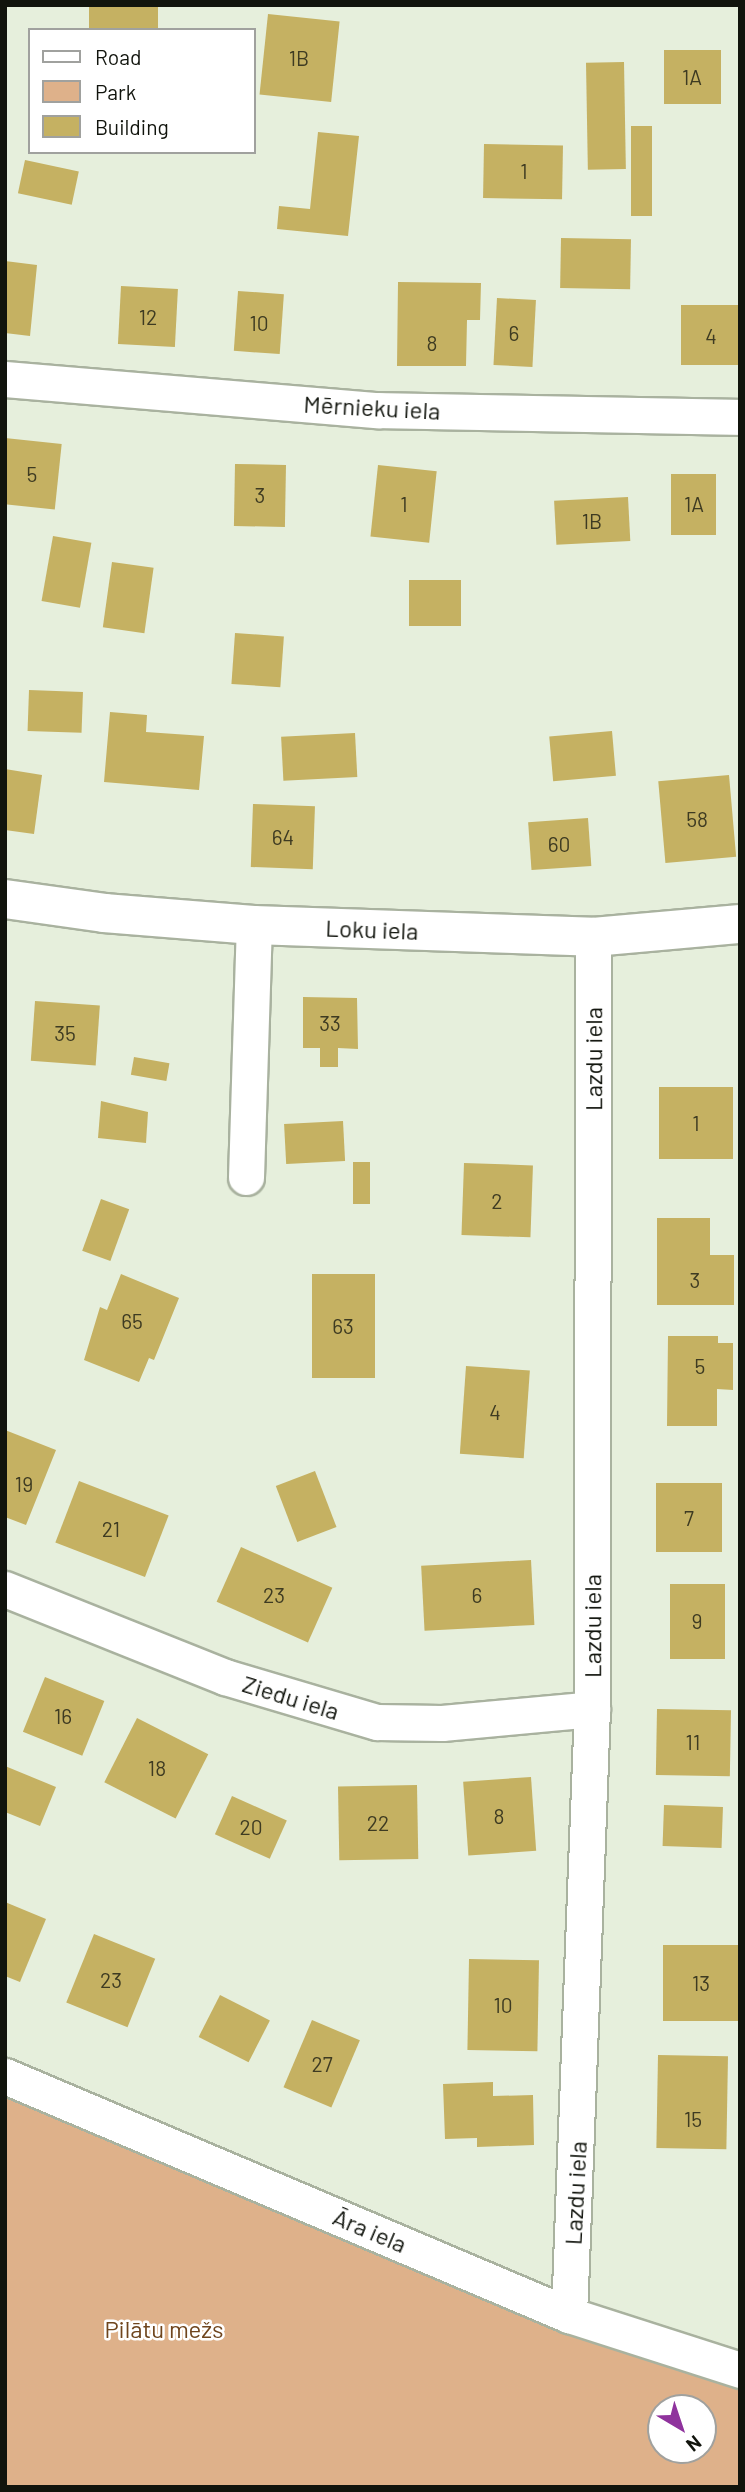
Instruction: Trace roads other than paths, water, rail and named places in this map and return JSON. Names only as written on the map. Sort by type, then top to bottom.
[{"type":"street","name":"Mērnieku iela","points":[[5,379],[378,410],[740,417]]},
{"type":"street","name":"Loku iela","points":[[5,899],[104,913],[254,925],[593,937],[740,924]]},
{"type":"street","points":[[246,1177],[254,925]]},
{"type":"street","name":"Lazdu iela","points":[[569,2315],[593,1709],[593,937]]},
{"type":"street","name":"Ziedu iela","points":[[5,1589],[225,1677],[377,1722],[442,1723],[593,1709]]},
{"type":"street","name":"Āra iela","points":[[5,2076],[569,2315],[740,2370]]},
{"type":"park label","name":"Pilātu mežs","points":[[164,2329]]}]
